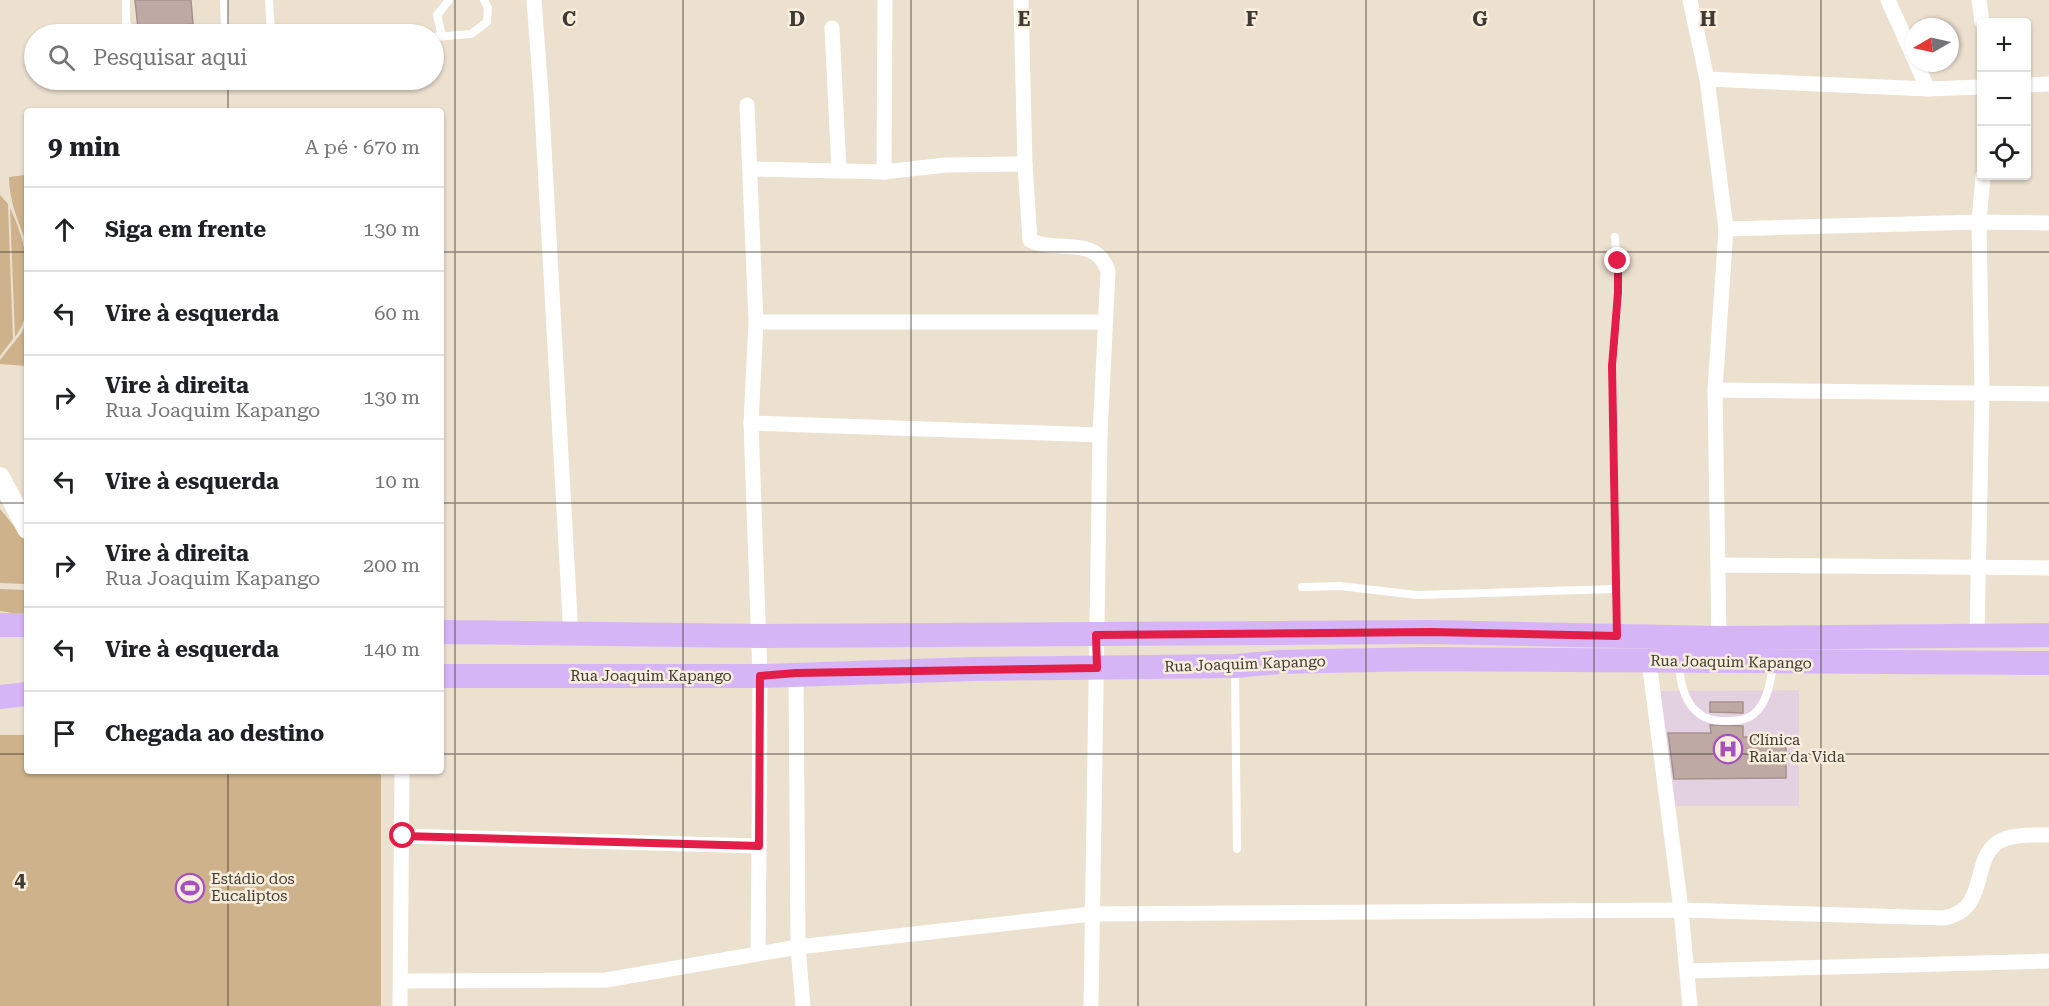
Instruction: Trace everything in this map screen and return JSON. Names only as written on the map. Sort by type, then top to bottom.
[{"type":"main road","points":[[0,625],[24,625]]},
{"type":"main road","name":"Rua Joaquim Kapango","points":[[444,632],[571,636],[1431,632],[1719,638],[2049,635]]},
{"type":"main road","name":"Rua Joaquim Kapango","points":[[444,676],[760,676],[796,673],[1235,666],[1280,662],[1423,659],[2049,663]]},
{"type":"main road","points":[[0,697],[24,694]]},
{"type":"street","points":[[534,0],[542,93],[571,636]]},
{"type":"street","points":[[884,172],[885,0]]},
{"type":"street","points":[[1021,0],[1025,164],[1030,240],[1039,244],[1076,246],[1098,254],[1108,271],[1100,435],[1091,1006]]},
{"type":"street","points":[[1690,0],[1707,79],[1726,229],[1715,390],[1719,638]]},
{"type":"street","points":[[1888,0],[1905,38]]},
{"type":"street","points":[[1979,0],[1981,18]]},
{"type":"street","points":[[832,28],[839,170]]},
{"type":"street","points":[[1920,72],[1928,88]]},
{"type":"street","points":[[1707,79],[1928,88],[1977,87]]},
{"type":"street","points":[[2031,85],[2049,84]]},
{"type":"street","points":[[747,105],[756,322],[751,423],[760,676],[758,953]]},
{"type":"street","points":[[751,169],[884,172],[946,165],[1025,164]]},
{"type":"street","points":[[1977,634],[1982,393],[1979,222],[1983,180]]},
{"type":"street","points":[[1726,229],[1979,222],[2049,223]]},
{"type":"street","points":[[756,322],[1104,322]]},
{"type":"street","points":[[1715,390],[2049,394]]},
{"type":"street","points":[[751,423],[1100,435]]},
{"type":"street","points":[[0,477],[24,523]]},
{"type":"street","points":[[1719,565],[1979,570],[2049,568]]},
{"type":"street","points":[[1649,661],[1681,910],[1690,1006]]},
{"type":"street","points":[[796,673],[798,947],[803,1006]]},
{"type":"street","points":[[400,1006],[402,774]]},
{"type":"street","points":[[401,981],[606,980],[798,947],[1091,914],[1681,910],[1952,917],[1960,914],[1969,904],[1980,883],[1984,861],[1991,849],[2000,841],[2013,837],[2049,835]]},
{"type":"street","points":[[403,836],[759,846]]},
{"type":"street","points":[[1687,971],[2049,961]]},
{"type":"lane","points":[[126,0],[127,24]]},
{"type":"lane","points":[[224,0],[225,24]]},
{"type":"lane","points":[[269,0],[270,24]]},
{"type":"lane","points":[[437,24],[437,15],[449,0]]},
{"type":"lane","points":[[444,36],[471,34],[487,22],[488,8],[484,0]]},
{"type":"lane","points":[[1615,237],[1618,293],[1612,366],[1617,636]]},
{"type":"lane","points":[[1302,587],[1340,586],[1417,595],[1616,589]]},
{"type":"lane","points":[[1679,662],[1680,683],[1691,707],[1703,717],[1726,722],[1744,720],[1756,712],[1769,687],[1773,663]]},
{"type":"lane","points":[[1235,666],[1237,849]]},
{"type":"shaded area","points":[[24,175],[24,236],[12,203],[9,177]]},
{"type":"shaded area","points":[[0,195],[8,204],[13,339],[0,356]]},
{"type":"shaded area","points":[[10,208],[24,248],[24,320],[15,337]]},
{"type":"shaded area","points":[[24,328],[24,366],[0,364],[0,360]]},
{"type":"shaded area","points":[[0,509],[24,538],[24,584],[0,583]]},
{"type":"shaded area","points":[[0,589],[24,590],[24,615],[0,611]]},
{"type":"shaded area","name":"Clínica Raiar da Vida","points":[[1799,690],[1799,806],[1660,806],[1654,691]]},
{"type":"shaded area","name":"Estádio dos Eucaliptos","points":[[0,735],[24,735],[24,774],[381,774],[381,1006],[0,1006]]},
{"type":"building","points":[[135,0],[191,0],[193,24],[138,24]]},
{"type":"building","points":[[1710,702],[1743,702],[1743,713],[1710,712]]},
{"type":"building","points":[[1710,725],[1743,726],[1743,737],[1786,737],[1786,778],[1674,779],[1668,733],[1711,733]]},
{"type":"place","name":"Clínica Raiar da Vida","points":[[1728,749]]},
{"type":"place","name":"Estádio dos Eucaliptos","points":[[190,888]]},
{"type":"route","points":[[403,836],[759,846],[760,676],[796,673],[1097,668],[1096,635],[1431,632],[1617,636],[1612,366],[1618,293],[1618,261]]}]
